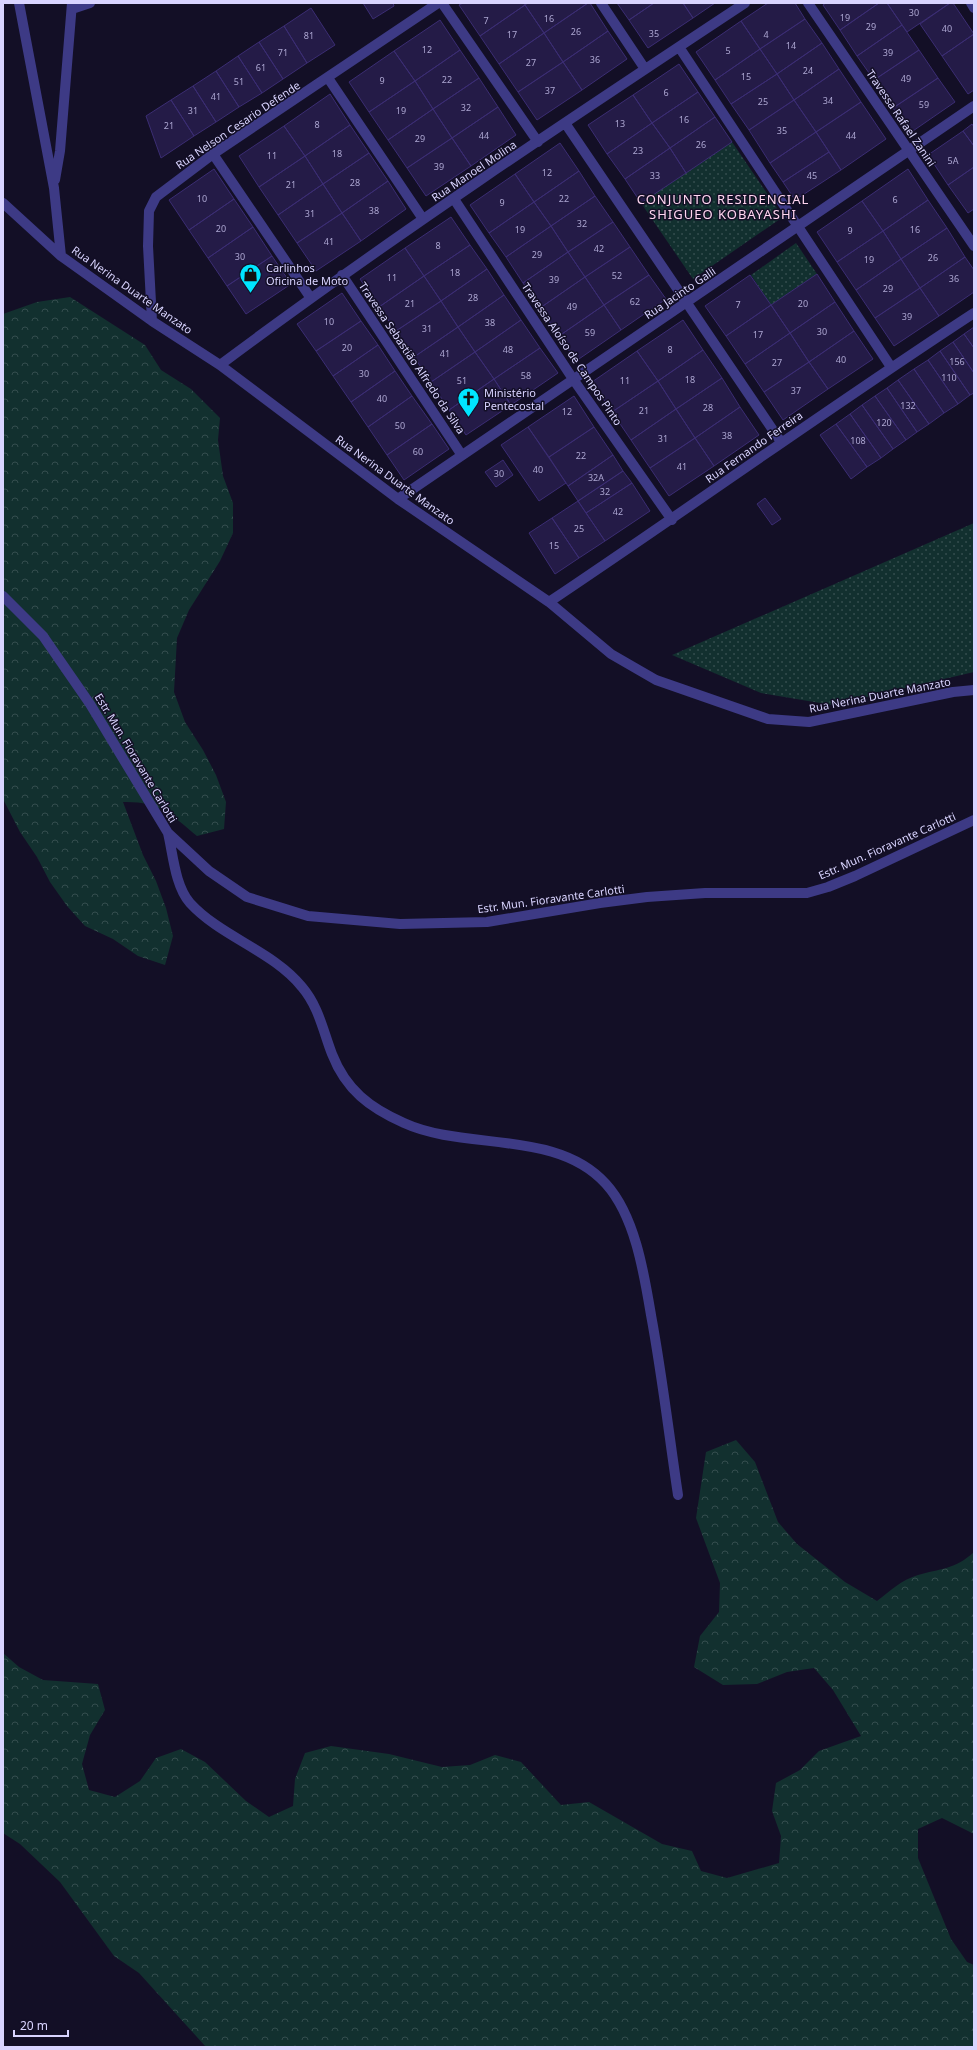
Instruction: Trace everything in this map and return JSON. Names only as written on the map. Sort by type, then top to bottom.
[{"type":"street","name":"Rua Nerina Duarte Manzato","points":[[19,3],[54,188],[61,256],[152,321],[220,365],[398,498],[548,602],[611,654],[656,680],[768,719],[809,722],[953,692],[974,690]]},
{"type":"street","points":[[54,188],[60,151],[72,6],[90,3]]},
{"type":"street","name":"Rua Nelson Cesario Defende","points":[[152,321],[148,246],[149,212],[156,197],[213,154],[438,3]]},
{"type":"street","points":[[442,3],[538,142]]},
{"type":"street","points":[[602,3],[645,69]]},
{"type":"street","name":"Rua Manoel Molina","points":[[220,365],[310,297],[423,219],[745,3]]},
{"type":"street","name":"Travessa Rafael Zanini","points":[[808,3],[974,246]]},
{"type":"street","points":[[971,3],[974,8]]},
{"type":"street","points":[[679,47],[891,367]]},
{"type":"street","points":[[328,78],[423,219]]},
{"type":"street","name":"Rua Jacinto Galli","points":[[398,498],[461,454],[687,303],[907,150],[974,106]]},
{"type":"street","points":[[565,123],[781,442]]},
{"type":"street","points":[[213,154],[310,297]]},
{"type":"street","name":"Travessa Aloíso de Campos Pinto","points":[[454,199],[573,379],[672,520]]},
{"type":"street","points":[[3,203],[61,256]]},
{"type":"street","name":"Travessa Sebastião Alfredo da Silva","points":[[342,276],[461,454]]},
{"type":"street","name":"Rua Fernando Ferreira","points":[[548,602],[672,520],[781,442],[891,367],[974,313]]},
{"type":"street","name":"Estr. Mun. Fioravante Carlotti","points":[[3,596],[43,636],[90,704],[168,832],[208,871],[247,897],[308,916],[400,924],[487,922],[600,902],[648,897],[705,893],[807,892],[828,887],[848,879],[974,820]]},
{"type":"street","points":[[168,832],[182,889],[189,902],[208,919],[285,970],[302,986],[315,1004],[333,1056],[339,1068],[346,1080],[362,1100],[405,1124],[432,1134],[507,1143],[573,1160],[591,1170],[607,1185],[620,1204],[628,1224],[646,1285],[659,1354],[678,1495]]},
{"type":"green space","points":[[732,142],[783,217],[693,279],[641,203]]},
{"type":"green space","points":[[796,243],[817,274],[771,305],[751,275]]},
{"type":"green space","points":[[70,297],[145,345],[161,370],[191,389],[220,418],[218,440],[223,476],[233,503],[233,533],[220,561],[189,610],[177,638],[174,692],[185,722],[203,750],[216,775],[226,802],[224,829],[197,836],[163,810],[146,804],[123,802],[143,855],[156,881],[166,908],[173,936],[165,965],[138,956],[113,939],[85,926],[67,906],[50,882],[37,857],[20,832],[3,799],[3,618],[5,617],[3,615],[3,314],[37,302]]},
{"type":"green space","points":[[974,523],[974,672],[832,705],[761,693],[672,655]]},
{"type":"green space","points":[[736,1440],[755,1462],[778,1522],[797,1544],[845,1582],[877,1601],[906,1580],[954,1565],[961,1562],[974,1552],[974,1834],[942,1818],[918,1829],[918,1858],[951,1939],[967,1962],[974,1965],[974,2047],[206,2047],[139,1973],[114,1956],[60,1882],[20,1844],[3,1833],[3,1653],[19,1667],[43,1680],[98,1684],[105,1710],[90,1735],[82,1764],[89,1790],[115,1797],[140,1781],[156,1758],[181,1749],[205,1762],[246,1801],[269,1817],[293,1806],[295,1779],[305,1753],[331,1746],[389,1754],[442,1767],[470,1765],[495,1755],[521,1762],[561,1805],[589,1802],[662,1844],[692,1851],[701,1871],[727,1878],[779,1863],[781,1836],[772,1811],[776,1783],[800,1770],[819,1751],[861,1736],[833,1690],[814,1668],[787,1672],[757,1684],[723,1685],[694,1667],[700,1636],[719,1612],[720,1583],[696,1518],[706,1452]]},
{"type":"building","points":[[363,3],[393,3],[394,6],[373,19]]},
{"type":"building","points":[[463,3],[524,3],[525,5],[480,36],[459,5]]},
{"type":"building","points":[[528,3],[588,3],[544,33],[525,5]]},
{"type":"building","points":[[590,3],[608,31],[563,62],[544,33]]},
{"type":"building","points":[[617,3],[654,3],[629,20]]},
{"type":"building","points":[[654,3],[683,3],[693,18],[648,48],[629,20]]},
{"type":"building","points":[[683,3],[715,3],[693,18]]},
{"type":"building","points":[[768,3],[795,3],[805,19],[760,49],[741,21]]},
{"type":"building","points":[[826,3],[879,3],[840,30],[823,5]]},
{"type":"building","points":[[879,3],[887,3],[902,25],[857,56],[840,30]]},
{"type":"building","points":[[887,3],[950,3],[907,32]]},
{"type":"building","points":[[950,3],[953,3],[974,34],[942,56],[920,24]]},
{"type":"building","points":[[525,5],[544,33],[499,64],[480,36]]},
{"type":"building","points":[[311,8],[335,45],[307,63],[284,26]]},
{"type":"building","points":[[805,19],[822,43],[777,74],[760,49]]},
{"type":"building","points":[[440,20],[460,50],[415,81],[394,51]]},
{"type":"building","points":[[741,21],[760,49],[715,80],[696,52]]},
{"type":"building","points":[[902,25],[919,50],[874,80],[857,56]]},
{"type":"building","points":[[284,26],[307,63],[283,79],[259,42]]},
{"type":"building","points":[[608,31],[627,59],[582,90],[563,62]]},
{"type":"building","points":[[544,33],[563,62],[518,92],[499,64]]},
{"type":"building","points":[[974,34],[974,90],[968,94],[942,56]]},
{"type":"building","points":[[259,42],[283,79],[262,93],[238,56]]},
{"type":"building","points":[[822,43],[839,69],[794,100],[777,74]]},
{"type":"building","points":[[760,49],[777,74],[731,104],[715,80]]},
{"type":"building","points":[[460,50],[479,78],[433,109],[415,81]]},
{"type":"building","points":[[919,50],[938,78],[893,108],[874,80]]},
{"type":"building","points":[[394,51],[415,81],[369,112],[349,82]]},
{"type":"building","points":[[238,56],[262,93],[239,107],[216,71]]},
{"type":"building","points":[[563,62],[582,90],[537,120],[518,92]]},
{"type":"building","points":[[679,64],[698,92],[652,123],[633,95]]},
{"type":"building","points":[[839,69],[861,102],[816,132],[794,100]]},
{"type":"building","points":[[216,71],[239,107],[216,122],[193,86]]},
{"type":"building","points":[[777,74],[794,100],[749,130],[731,104]]},
{"type":"building","points":[[479,78],[498,107],[452,138],[433,109]]},
{"type":"building","points":[[938,78],[955,102],[910,133],[893,108]]},
{"type":"building","points":[[415,81],[433,109],[388,140],[369,112]]},
{"type":"building","points":[[193,86],[216,122],[194,136],[171,100]]},
{"type":"building","points":[[698,92],[715,117],[670,148],[652,123]]},
{"type":"building","points":[[330,94],[350,125],[305,156],[284,126]]},
{"type":"building","points":[[633,95],[652,123],[607,154],[588,125]]},
{"type":"building","points":[[171,100],[194,136],[161,158],[146,116]]},
{"type":"building","points":[[794,100],[816,132],[770,163],[749,130]]},
{"type":"building","points":[[861,102],[886,139],[841,170],[816,132]]},
{"type":"building","points":[[498,107],[516,135],[471,166],[452,138]]},
{"type":"building","points":[[433,109],[452,138],[407,168],[388,140]]},
{"type":"building","points":[[715,117],[732,142],[686,173],[670,148]]},
{"type":"building","points":[[652,123],[670,148],[625,179],[607,154]]},
{"type":"building","points":[[972,124],[974,127],[974,146],[963,131]]},
{"type":"building","points":[[350,125],[369,153],[323,184],[305,156]]},
{"type":"building","points":[[284,126],[305,156],[259,187],[239,156]]},
{"type":"building","points":[[963,131],[974,146],[974,167],[948,185],[928,155]]},
{"type":"building","points":[[816,132],[829,152],[783,182],[770,163]]},
{"type":"building","points":[[452,138],[471,166],[426,196],[407,168]]},
{"type":"building","points":[[560,143],[579,171],[534,202],[515,174]]},
{"type":"building","points":[[670,148],[686,173],[641,203],[625,179]]},
{"type":"building","points":[[829,152],[841,170],[795,200],[783,182]]},
{"type":"building","points":[[369,153],[388,181],[342,213],[323,184]]},
{"type":"building","points":[[305,156],[323,184],[278,215],[259,187]]},
{"type":"building","points":[[974,167],[974,209],[968,213],[948,185]]},
{"type":"building","points":[[214,169],[234,199],[189,230],[169,200]]},
{"type":"building","points":[[908,169],[928,200],[883,231],[862,201]]},
{"type":"building","points":[[579,171],[595,196],[551,226],[534,202]]},
{"type":"building","points":[[515,174],[534,202],[489,233],[470,205]]},
{"type":"building","points":[[388,181],[406,209],[361,241],[342,213]]},
{"type":"building","points":[[323,184],[342,213],[297,243],[278,215]]},
{"type":"building","points":[[595,196],[613,222],[568,252],[551,226]]},
{"type":"building","points":[[234,199],[253,227],[208,258],[189,230]]},
{"type":"building","points":[[928,200],[947,228],[901,259],[883,231]]},
{"type":"building","points":[[862,201],[883,231],[837,262],[817,232]]},
{"type":"building","points":[[534,202],[551,226],[506,257],[489,233]]},
{"type":"building","points":[[342,213],[361,241],[316,271],[297,243]]},
{"type":"building","points":[[451,217],[470,245],[424,276],[405,248]]},
{"type":"building","points":[[613,222],[630,247],[585,277],[568,252]]},
{"type":"building","points":[[551,226],[568,252],[523,283],[506,257]]},
{"type":"building","points":[[253,227],[272,256],[227,286],[208,258]]},
{"type":"building","points":[[947,228],[965,257],[920,288],[901,259]]},
{"type":"building","points":[[883,231],[901,259],[856,290],[837,262]]},
{"type":"building","points":[[470,245],[487,269],[441,301],[424,276]]},
{"type":"building","points":[[630,247],[649,275],[604,305],[585,277]]},
{"type":"building","points":[[405,248],[424,276],[379,307],[360,279]]},
{"type":"building","points":[[568,252],[585,277],[540,308],[523,283]]},
{"type":"building","points":[[272,256],[291,284],[246,314],[227,286]]},
{"type":"building","points":[[965,257],[974,270],[974,292],[939,316],[920,288]]},
{"type":"building","points":[[901,259],[920,288],[875,318],[856,290]]},
{"type":"building","points":[[487,269],[504,295],[458,327],[441,301]]},
{"type":"building","points":[[817,274],[835,302],[790,333],[771,305]]},
{"type":"building","points":[[649,275],[666,299],[621,330],[604,305]]},
{"type":"building","points":[[750,275],[771,305],[726,336],[705,306]]},
{"type":"building","points":[[424,276],[441,301],[396,331],[379,307]]},
{"type":"building","points":[[585,277],[604,305],[559,336],[540,308]]},
{"type":"building","points":[[920,288],[939,316],[894,346],[875,318]]},
{"type":"building","points":[[342,293],[361,321],[316,351],[297,324]]},
{"type":"building","points":[[504,295],[521,320],[475,352],[458,327]]},
{"type":"building","points":[[441,301],[458,327],[414,357],[396,331]]},
{"type":"building","points":[[835,302],[854,331],[809,362],[790,333]]},
{"type":"building","points":[[604,305],[621,330],[576,361],[559,336]]},
{"type":"building","points":[[771,305],[790,333],[745,364],[726,336]]},
{"type":"building","points":[[521,320],[540,348],[494,379],[475,352]]},
{"type":"building","points":[[683,320],[703,350],[658,381],[637,351]]},
{"type":"building","points":[[361,321],[378,345],[333,376],[316,351]]},
{"type":"building","points":[[458,327],[475,352],[431,382],[414,357]]},
{"type":"building","points":[[974,327],[974,348],[964,334]]},
{"type":"building","points":[[854,331],[873,359],[828,389],[809,362]]},
{"type":"building","points":[[790,333],[809,362],[764,392],[745,364]]},
{"type":"building","points":[[964,334],[974,348],[974,373],[953,342]]},
{"type":"building","points":[[953,342],[974,373],[974,393],[970,395],[940,351]]},
{"type":"building","points":[[378,345],[395,371],[351,402],[333,376]]},
{"type":"building","points":[[540,348],[558,373],[511,405],[494,379]]},
{"type":"building","points":[[703,350],[722,378],[676,409],[658,381]]},
{"type":"building","points":[[637,351],[658,381],[612,412],[592,382]]},
{"type":"building","points":[[940,351],[970,395],[958,404],[928,360]]},
{"type":"building","points":[[475,352],[494,379],[449,410],[431,382]]},
{"type":"building","points":[[928,360],[958,404],[944,413],[914,369]]},
{"type":"building","points":[[809,362],[828,389],[783,420],[764,392]]},
{"type":"building","points":[[914,369],[944,413],[929,424],[898,380]]},
{"type":"building","points":[[395,371],[412,396],[368,427],[351,402]]},
{"type":"building","points":[[722,378],[740,407],[695,438],[676,409]]},
{"type":"building","points":[[494,379],[511,405],[466,435],[449,410]]},
{"type":"building","points":[[898,380],[929,424],[917,432],[887,388]]},
{"type":"building","points":[[658,381],[676,409],[631,440],[612,412]]},
{"type":"building","points":[[887,388],[917,432],[906,440],[875,396]]},
{"type":"building","points":[[412,396],[432,424],[387,455],[368,427]]},
{"type":"building","points":[[574,396],[594,427],[549,457],[528,427]]},
{"type":"building","points":[[875,396],[906,440],[893,449],[862,405]]},
{"type":"building","points":[[862,405],[893,449],[881,458],[850,414]]},
{"type":"building","points":[[740,407],[759,435],[714,466],[695,438]]},
{"type":"building","points":[[676,409],[695,438],[650,468],[631,440]]},
{"type":"building","points":[[850,414],[881,458],[867,467],[836,424]]},
{"type":"building","points":[[432,424],[449,449],[404,480],[387,455]]},
{"type":"building","points":[[836,424],[867,467],[851,479],[820,435]]},
{"type":"building","points":[[528,427],[566,483],[539,501],[501,445]]},
{"type":"building","points":[[594,427],[613,455],[568,486],[549,457]]},
{"type":"building","points":[[695,438],[714,466],[669,496],[650,468]]},
{"type":"building","points":[[613,455],[623,471],[578,501],[568,486]]},
{"type":"building","points":[[503,460],[513,475],[496,487],[485,472]]},
{"type":"building","points":[[623,471],[632,483],[586,513],[578,501]]},
{"type":"building","points":[[632,483],[650,511],[605,541],[586,513]]},
{"type":"building","points":[[765,498],[781,519],[772,525],[757,504]]},
{"type":"building","points":[[578,501],[605,541],[579,558],[552,518]]},
{"type":"building","points":[[552,518],[579,558],[555,574],[529,533]]},
{"type":"place","name":"Carlinhos Oficina de Moto","points":[[250,294]]},
{"type":"place","name":"Ministério Pentecostal","points":[[468,418]]},
{"type":"district","name":"CONJUNTO RESIDENCIAL SHIGUEO KOBAYASHI","points":[[723,206]]}]
